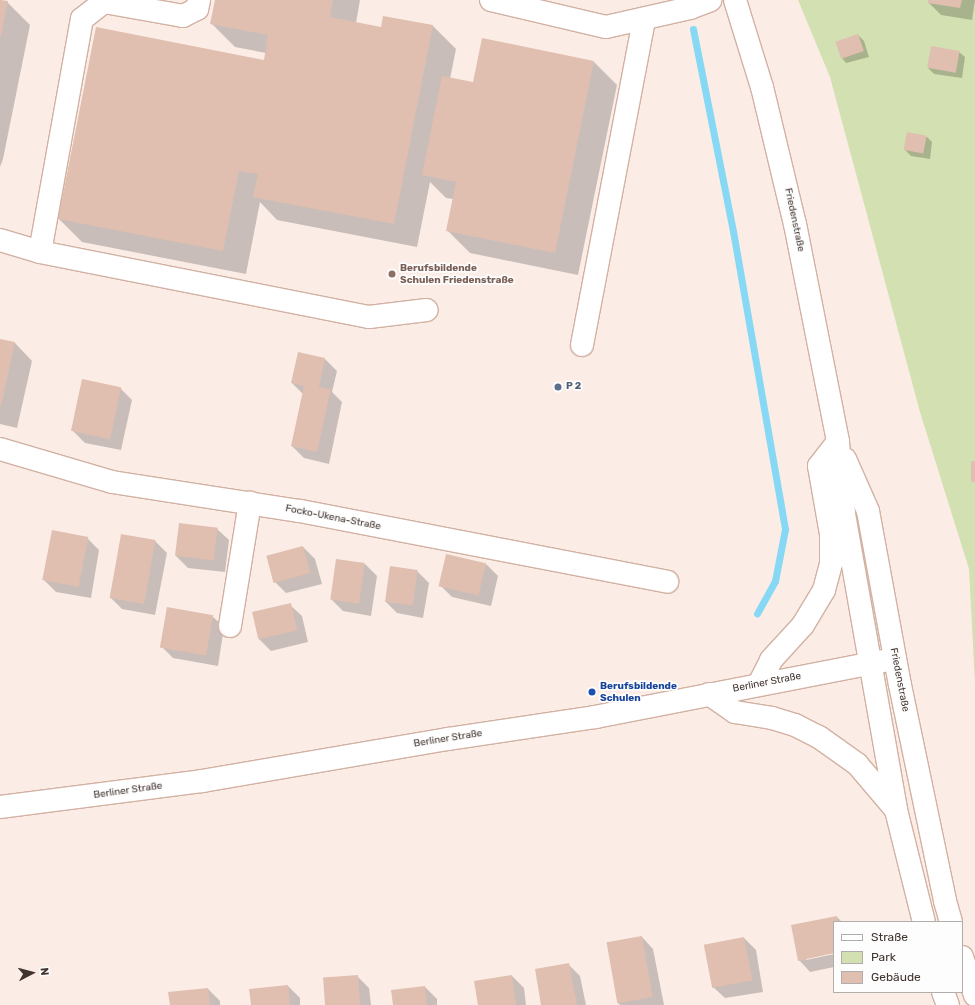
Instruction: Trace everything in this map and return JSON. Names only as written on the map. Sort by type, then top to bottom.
[{"type":"main road","points":[[40,252],[82,18],[104,2],[183,16],[197,9],[199,0]]},
{"type":"main road","points":[[491,0],[606,27],[690,8],[711,0]]},
{"type":"main road","name":"Friedenstraße","points":[[735,0],[762,87],[777,143],[796,232],[838,442],[844,514],[896,810],[924,921]]},
{"type":"main road","points":[[582,345],[644,19]]},
{"type":"main road","points":[[0,240],[40,252],[369,317],[427,310]]},
{"type":"main road","points":[[759,684],[771,660],[803,625],[824,590],[831,562],[831,534],[819,466],[838,442]]},
{"type":"main road","name":"Friedenstraße","points":[[838,442],[868,511],[894,659],[944,901],[951,921]]},
{"type":"main road","name":"Focko-Ukena-Straße","points":[[0,449],[112,482],[250,503],[667,582]]},
{"type":"main road","points":[[230,626],[250,503]]},
{"type":"main road","name":"Berliner Straße","points":[[0,807],[202,781],[448,739],[595,717],[894,659]]},
{"type":"main road","points":[[709,694],[735,712],[772,718],[795,725],[819,737],[857,764],[896,810]]},
{"type":"main road","points":[[963,960],[975,995]]},
{"type":"main road","points":[[943,993],[948,1005]]},
{"type":"green space","points":[[798,0],[975,0],[975,684],[969,569],[920,412],[830,77]]},
{"type":"building","points":[[0,0],[8,1],[1,36],[0,36]]},
{"type":"building","points":[[215,0],[333,0],[330,17],[381,27],[383,16],[433,25],[394,224],[253,197],[258,174],[239,171],[223,251],[58,219],[96,27],[264,60],[268,35],[210,24]]},
{"type":"building","points":[[928,0],[962,0],[960,8],[928,3]]},
{"type":"building","points":[[858,34],[864,51],[841,59],[835,42]]},
{"type":"building","points":[[482,38],[594,61],[555,253],[446,231],[456,182],[422,175],[442,76],[473,82]]},
{"type":"building","points":[[931,46],[960,51],[956,73],[927,68]]},
{"type":"building","points":[[907,132],[927,136],[923,153],[904,150]]},
{"type":"building","points":[[0,339],[15,342],[1,406],[0,406]]},
{"type":"building","points":[[298,352],[325,358],[319,387],[331,389],[317,452],[291,446],[304,386],[291,383]]},
{"type":"building","points":[[82,379],[121,387],[110,439],[71,431]]},
{"type":"building","points":[[971,461],[975,461],[975,482],[971,482]]},
{"type":"building","points":[[179,523],[218,528],[214,561],[175,556]]},
{"type":"building","points":[[52,530],[88,537],[79,587],[42,580]]},
{"type":"building","points":[[121,534],[155,540],[144,604],[110,598]]},
{"type":"building","points":[[303,546],[310,573],[274,583],[266,556]]},
{"type":"building","points":[[446,554],[486,563],[479,595],[439,586]]},
{"type":"building","points":[[336,559],[365,563],[359,604],[330,600]]},
{"type":"building","points":[[390,566],[418,570],[413,606],[385,602]]},
{"type":"building","points":[[291,603],[297,630],[258,639],[252,612]]},
{"type":"building","points":[[167,607],[213,615],[206,656],[160,647]]},
{"type":"building","points":[[837,916],[838,921],[833,921],[833,953],[798,961],[791,925]]},
{"type":"building","points":[[642,936],[653,997],[617,1003],[607,942]]},
{"type":"building","points":[[744,937],[752,980],[712,988],[704,945]]},
{"type":"building","points":[[569,963],[577,1005],[541,1005],[535,969]]},
{"type":"building","points":[[358,975],[360,1005],[325,1005],[323,977]]},
{"type":"building","points":[[512,975],[516,1005],[478,1005],[474,981]]},
{"type":"building","points":[[288,985],[290,1005],[251,1005],[249,989]]},
{"type":"building","points":[[425,986],[427,1005],[393,1005],[391,990]]},
{"type":"building","points":[[208,988],[210,1005],[170,1005],[168,992]]},
{"type":"waterway","points":[[693,29],[733,231],[785,529],[775,581],[757,613]]},
{"type":"place","name":"Berufsbildende Schulen Friedenstraße","points":[[392,274]]},
{"type":"place","name":"P 2","points":[[558,387]]},
{"type":"place","name":"Berufsbildende Schulen","points":[[592,692]]}]
